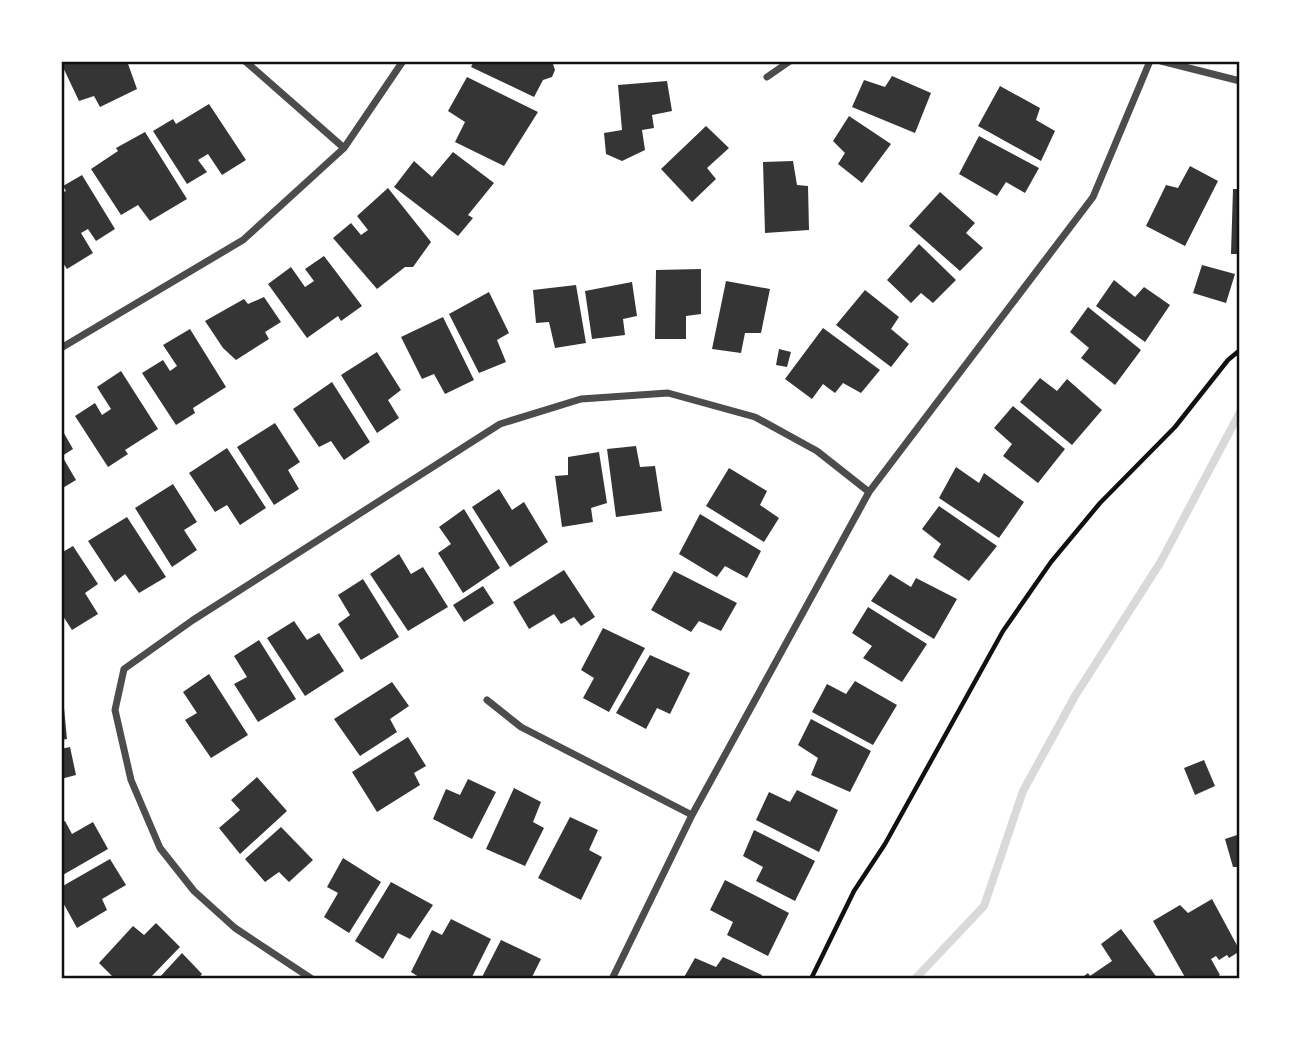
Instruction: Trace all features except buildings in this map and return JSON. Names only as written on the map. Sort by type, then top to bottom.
[{"type":"street","points":[[246,61],[344,148]]},
{"type":"street","points":[[61,348],[243,240],[344,148],[403,61]]},
{"type":"street","points":[[767,77],[790,61]]},
{"type":"street","points":[[612,979],[692,816],[869,492],[1093,197],[1150,61]]},
{"type":"street","points":[[1161,61],[1240,81]]},
{"type":"street","points":[[312,979],[235,928],[194,891],[160,848],[131,780],[115,710],[124,669],[193,620],[500,425],[581,400],[668,393],[755,417],[817,451],[869,492]]},
{"type":"street","points":[[487,700],[521,727],[692,816]]},
{"type":"path","points":[[811,979],[854,891],[885,844],[1003,631],[1051,562],[1100,503],[1175,427],[1228,360],[1240,350]]},
{"type":"waterway","points":[[915,979],[984,906],[1023,791],[1075,696],[1160,563],[1240,412]]}]
